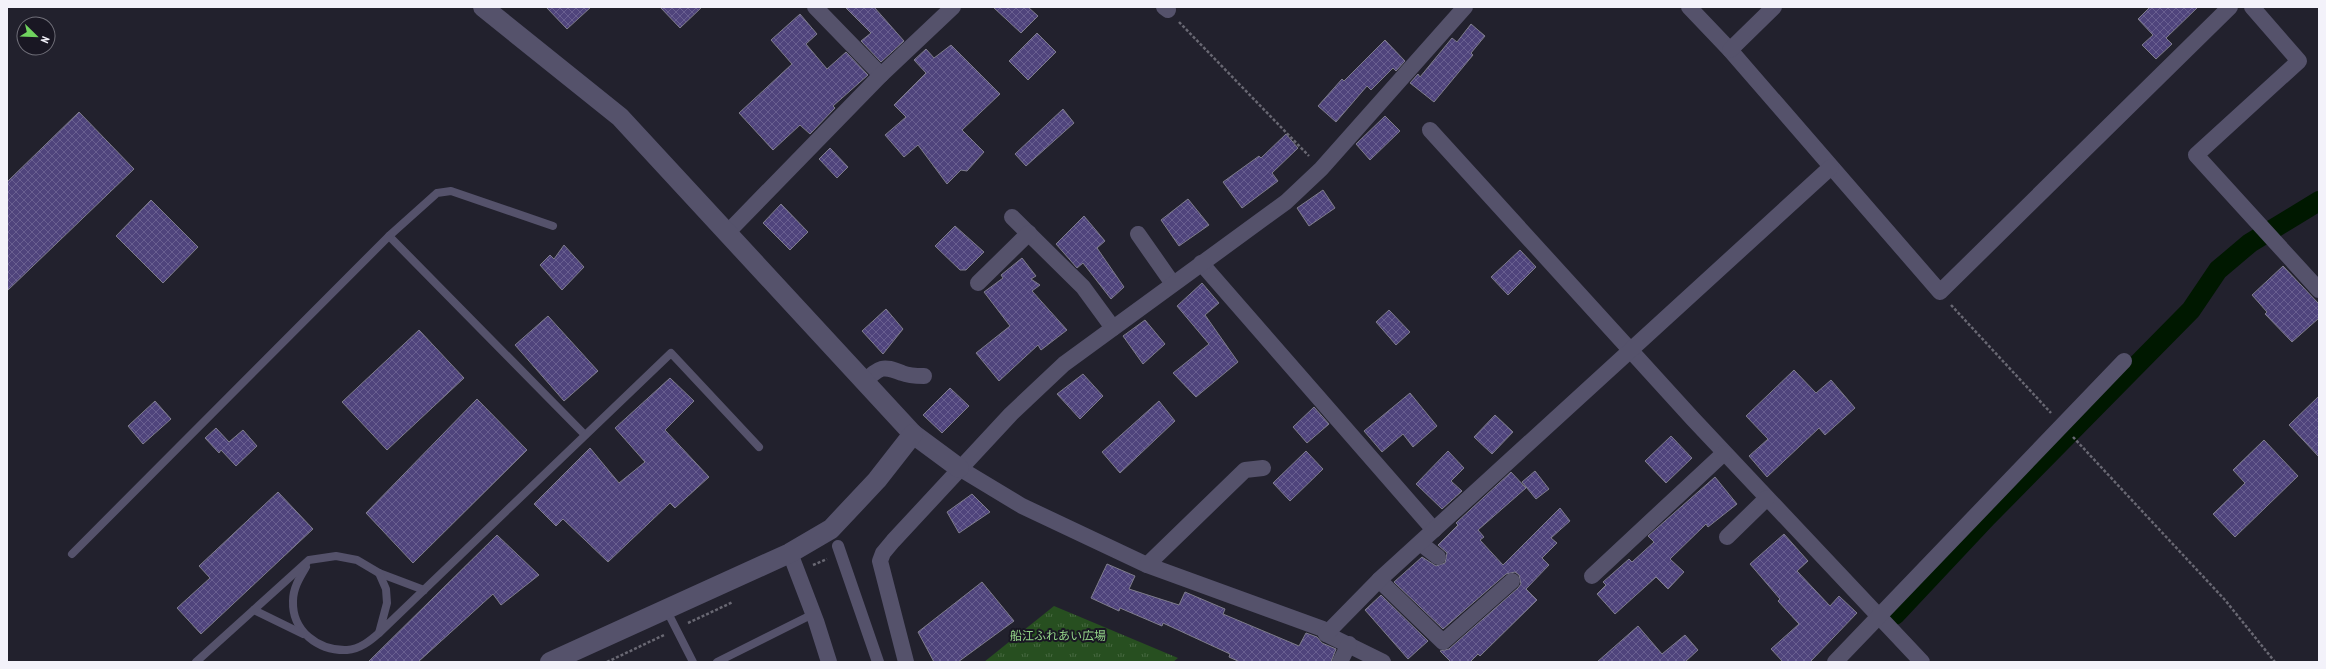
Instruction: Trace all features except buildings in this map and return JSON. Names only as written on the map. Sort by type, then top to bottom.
[{"type":"street","points":[[483,7],[620,117],[913,434],[959,468],[1022,506],[1147,566],[1323,629],[1326,634],[1350,644],[1383,662]]},
{"type":"street","points":[[815,7],[881,75]]},
{"type":"street","points":[[726,233],[881,75],[953,7]]},
{"type":"street","points":[[906,662],[880,561],[883,553],[893,540],[1011,414],[1064,364],[1286,202],[1321,169],[1465,7]]},
{"type":"street","points":[[1688,7],[1730,50],[1940,292],[2230,7]]},
{"type":"street","points":[[1730,50],[1774,7]]},
{"type":"street","points":[[2252,7],[2298,61],[2196,155],[2319,290]]},
{"type":"street","points":[[1430,130],[1724,453],[1922,662]]},
{"type":"street","points":[[1326,634],[1379,580],[1831,166]]},
{"type":"street","points":[[1012,217],[1083,287],[1113,328]]},
{"type":"street","points":[[978,283],[1029,233]]},
{"type":"street","points":[[1138,234],[1173,284]]},
{"type":"street","points":[[1201,263],[1434,530]]},
{"type":"street","points":[[1835,662],[2124,361]]},
{"type":"street","points":[[864,382],[879,369],[885,367],[904,374],[924,376]]},
{"type":"street","points":[[554,661],[666,608],[790,553],[831,529],[877,480],[913,434]]},
{"type":"street","points":[[1592,576],[1724,453]]},
{"type":"street","points":[[1147,566],[1245,470],[1262,468]]},
{"type":"street","points":[[1727,537],[1767,498]]},
{"type":"street","points":[[1420,543],[1438,557]]},
{"type":"street","points":[[839,550],[878,662]]},
{"type":"street","points":[[790,553],[829,662]]},
{"type":"street","points":[[1379,580],[1443,642],[1512,582]]},
{"type":"street","points":[[1340,662],[1350,644]]},
{"type":"lane","points":[[72,554],[389,236],[437,193],[451,191],[553,226]]},
{"type":"lane","points":[[389,236],[585,435]]},
{"type":"lane","points":[[254,610],[328,648],[348,650],[365,644],[379,633],[671,353],[759,447]]},
{"type":"lane","points":[[196,662],[309,560],[336,556],[357,560],[379,573],[424,590]]},
{"type":"lane","points":[[303,634],[295,619],[292,601],[295,585],[309,560]]},
{"type":"lane","points":[[379,573],[386,589],[387,603],[379,633]]},
{"type":"lane","points":[[666,608],[693,662]]},
{"type":"lane","points":[[717,662],[813,614]]},
{"type":"path","points":[[1166,9],[1321,169]]},
{"type":"path","points":[[1940,292],[2225,600],[2274,662]]},
{"type":"path","points":[[797,572],[839,550]]},
{"type":"path","points":[[606,662],[740,599]]},
{"type":"green space","name":"船江ふれあい広場","points":[[1054,606],[1178,658],[1173,662],[984,662]]},
{"type":"waterway","points":[[1895,615],[1987,517],[2191,310],[2218,270],[2250,243],[2319,201]]}]
